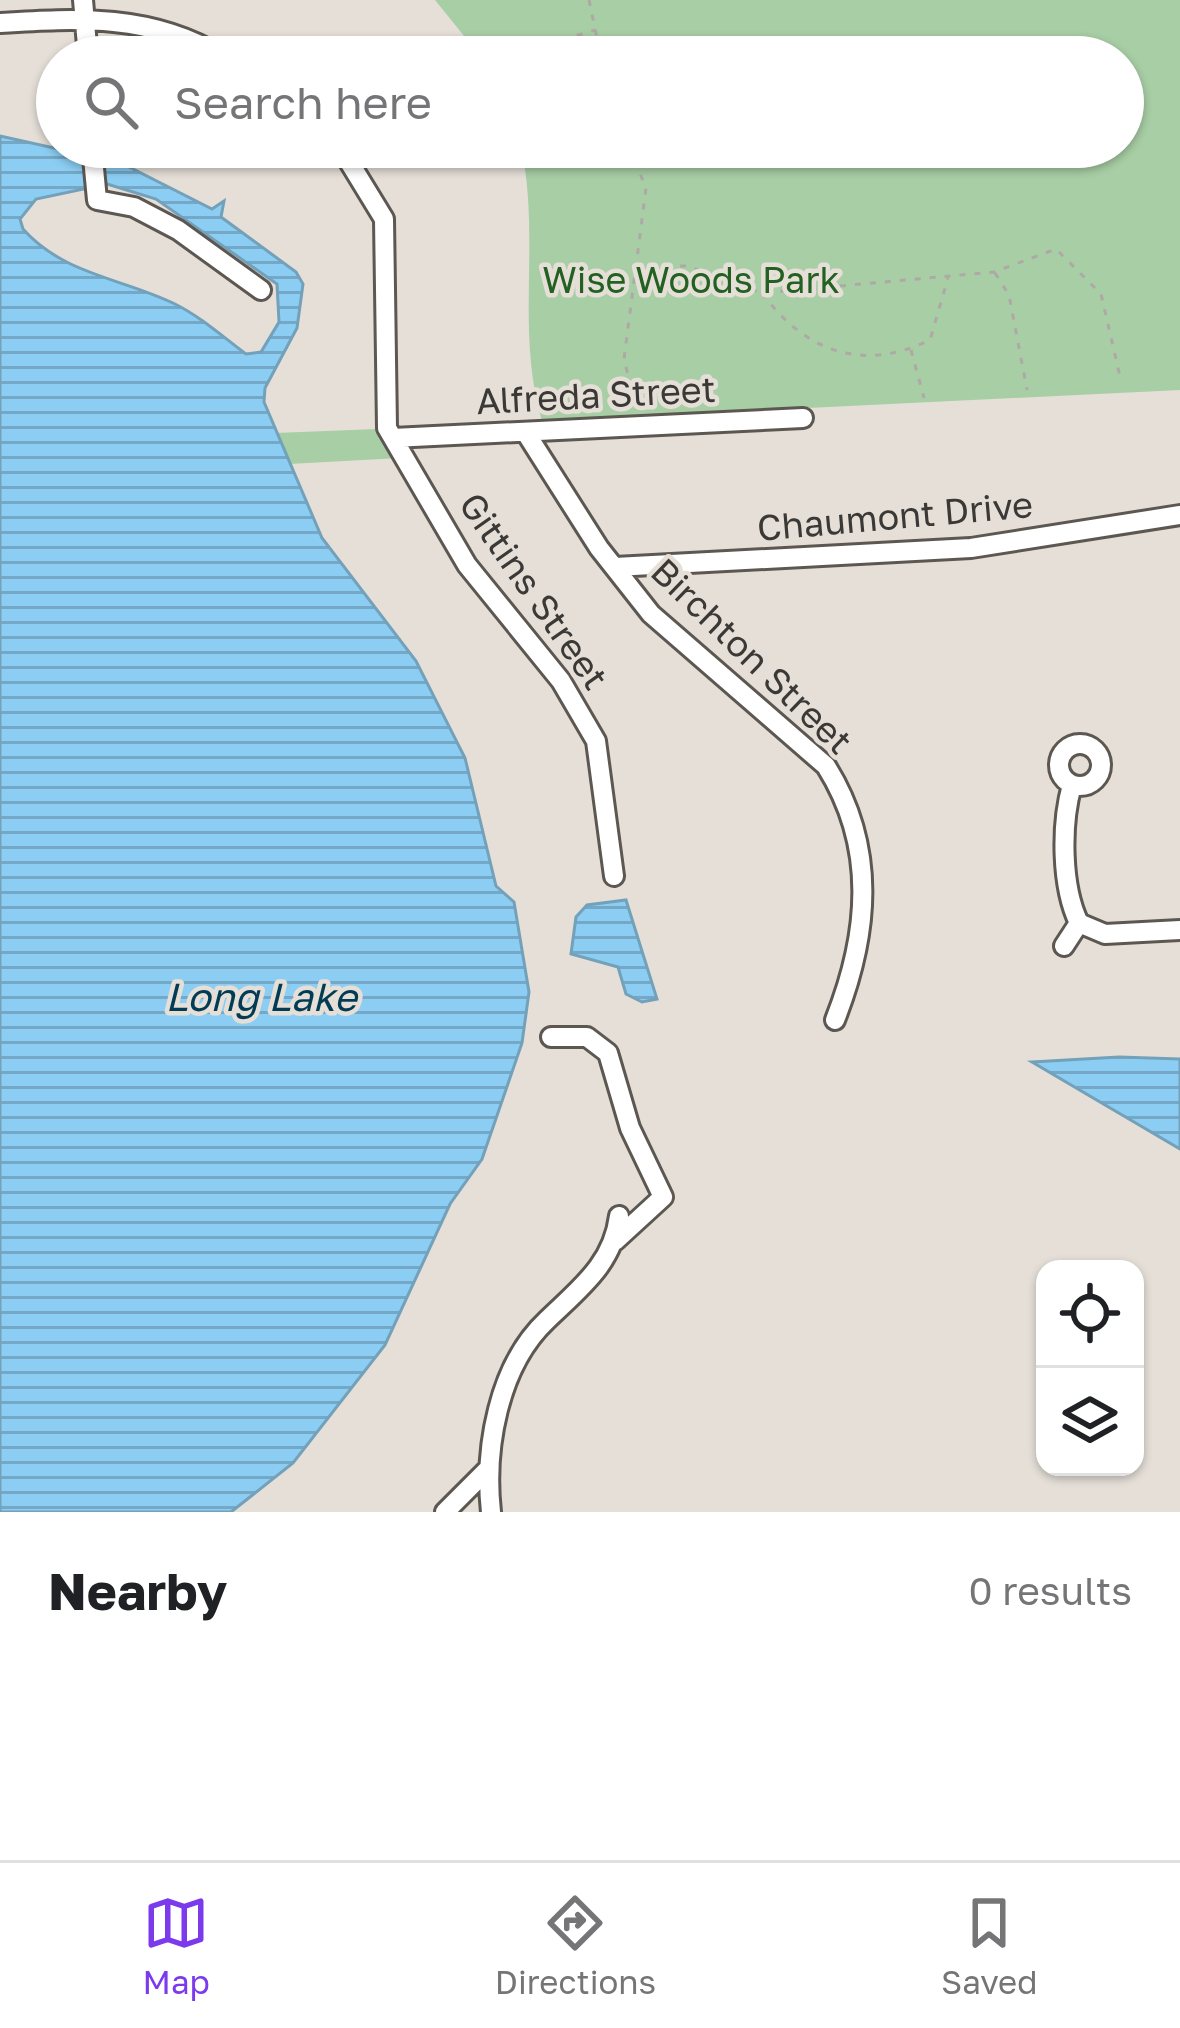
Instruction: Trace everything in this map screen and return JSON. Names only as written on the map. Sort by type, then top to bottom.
[{"type":"street","points":[[0,22],[84,8],[168,36]]},
{"type":"street","points":[[93,168],[95,194],[178,230],[261,290]]},
{"type":"street","name":"Gittins Street","points":[[353,168],[384,219],[383,381],[393,437],[467,565],[561,681],[596,741],[614,876]]},
{"type":"street","name":"Alfreda Street","points":[[393,437],[803,418]]},
{"type":"street","name":"Birchton Street","points":[[526,433],[651,614],[826,766],[842,792],[862,854],[862,933],[835,1020]]},
{"type":"street","name":"Chaumont Drive","points":[[615,567],[970,548],[1180,515]]},
{"type":"street","points":[[1072,784],[1064,820],[1072,907],[1079,923],[1105,934],[1180,930]]},
{"type":"street","points":[[1064,946],[1079,923]]},
{"type":"street","points":[[491,1512],[488,1468],[493,1427],[518,1360],[544,1322],[600,1267],[616,1241],[663,1197],[629,1128],[608,1053],[587,1037],[550,1036]]},
{"type":"street","points":[[616,1241],[619,1216]]},
{"type":"street","points":[[446,1512],[488,1468]]},
{"type":"path","points":[[590,0],[597,36]]},
{"type":"path","points":[[576,36],[596,30]]},
{"type":"path","points":[[635,425],[642,388],[629,379],[623,359],[646,188],[638,168]]},
{"type":"path","points":[[635,266],[687,266],[762,293],[994,272],[1056,249],[1101,294],[1121,381]]},
{"type":"path","points":[[994,272],[1009,296],[1027,390]]},
{"type":"path","points":[[762,293],[784,323],[826,351],[890,355],[932,336],[949,276]]},
{"type":"path","points":[[911,348],[924,398]]},
{"type":"green space","name":"Wise Woods Park","points":[[435,0],[1180,0],[1180,390],[542,421],[530,353],[525,168],[1144,168],[1144,36],[464,36]]},
{"type":"green space","points":[[377,429],[400,458],[289,464],[275,433]]},
{"type":"water","name":"Long Lake","points":[[0,136],[36,144],[36,168],[131,168],[212,209],[224,201],[221,217],[296,272],[303,284],[297,328],[265,388],[264,402],[322,538],[416,661],[465,758],[496,886],[514,902],[529,992],[522,1043],[482,1159],[450,1204],[385,1345],[293,1463],[231,1512],[0,1512]],"holes":[[[107,184],[156,199],[277,284],[279,322],[261,352],[246,354],[175,304],[57,256],[23,229],[20,219],[36,199]]]},
{"type":"water","points":[[626,900],[657,999],[642,1002],[626,994],[618,967],[571,954],[576,917],[587,905]]},
{"type":"water","points":[[1180,1059],[1180,1149],[1032,1062]]}]
